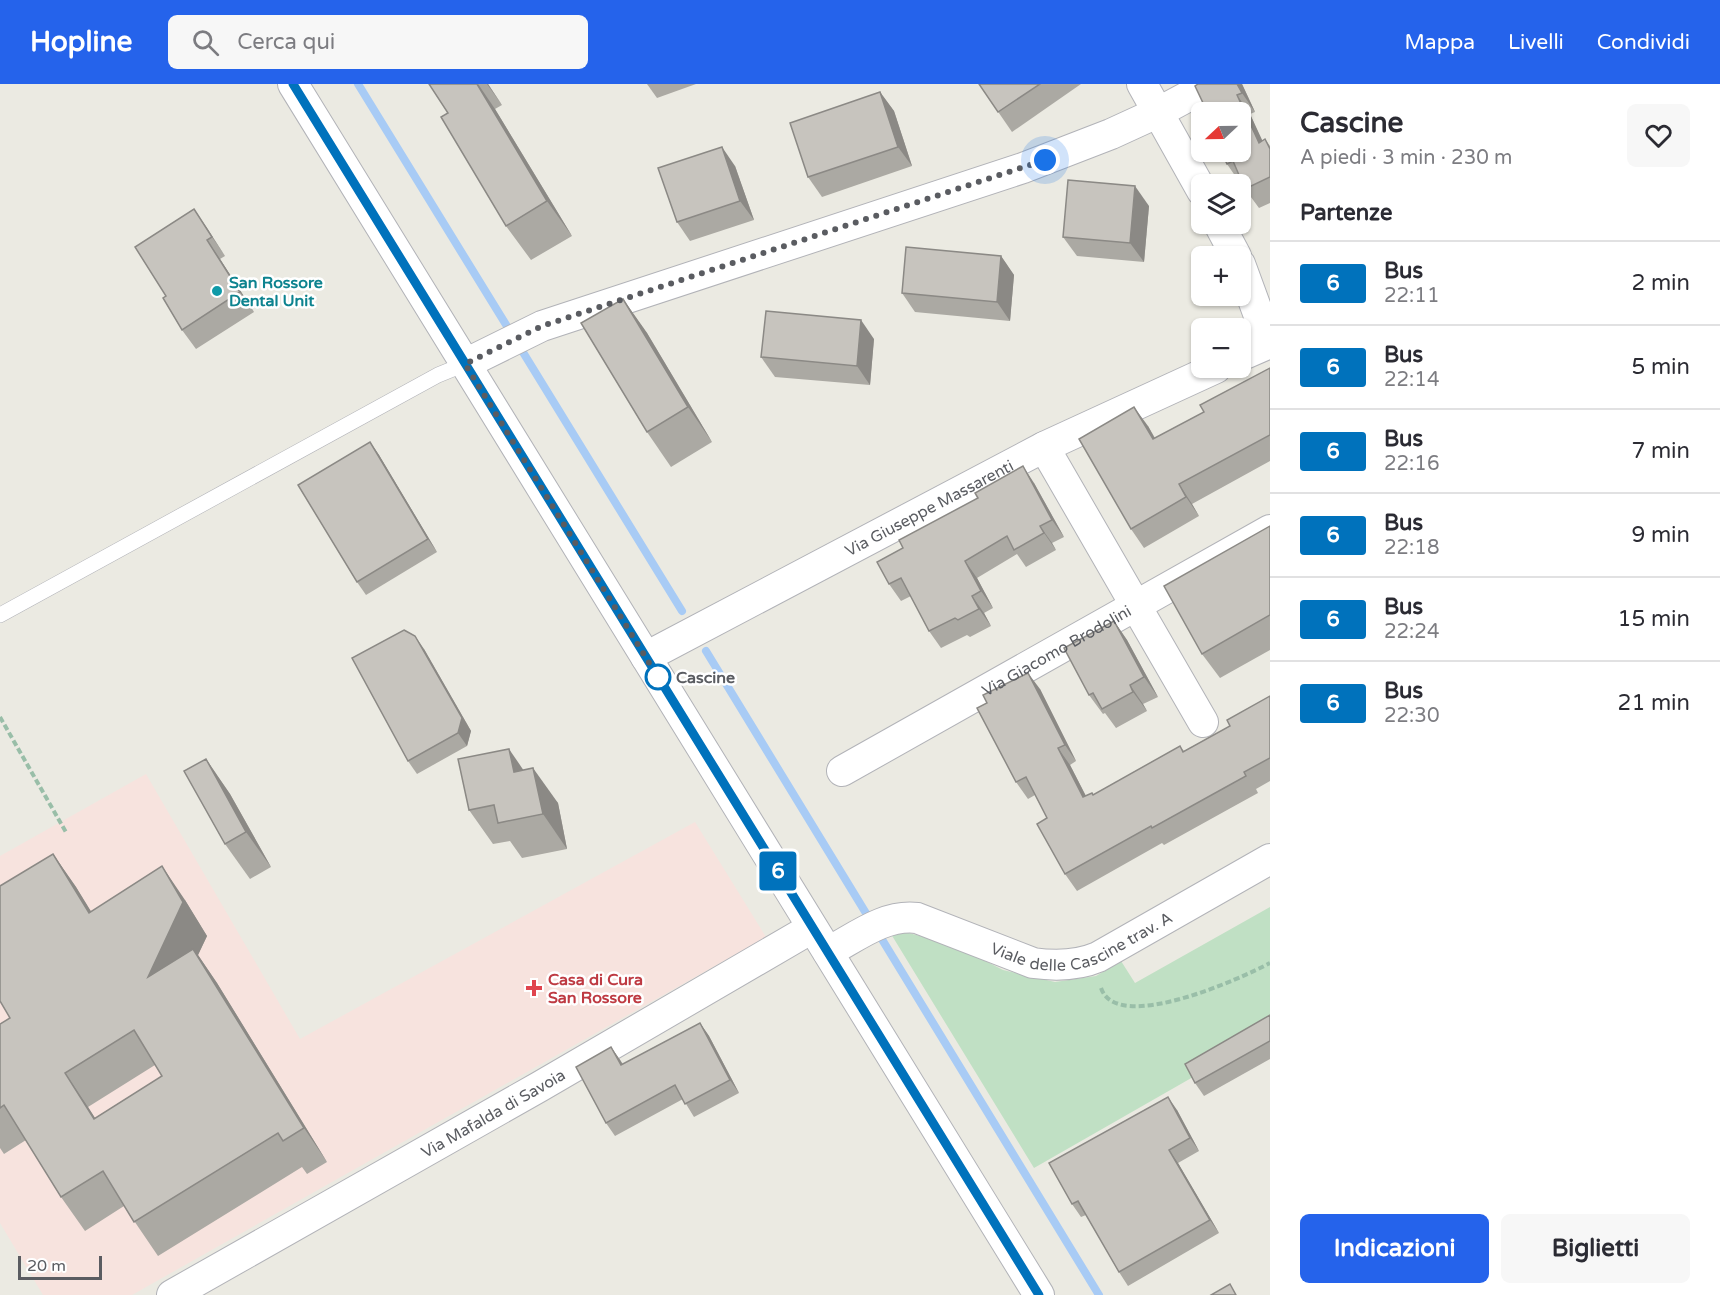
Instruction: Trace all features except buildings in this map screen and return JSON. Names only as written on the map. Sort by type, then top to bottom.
[{"type":"street","points":[[293,84],[1039,1295]]},
{"type":"street","points":[[1142,84],[1193,174]]},
{"type":"street","points":[[465,364],[531,330],[1023,168],[1111,134],[1211,84]]},
{"type":"street","points":[[1251,293],[1270,343],[1251,351]]},
{"type":"street","name":"Via Giuseppe Massarenti","points":[[646,657],[1044,447],[1194,378]]},
{"type":"street","points":[[1044,447],[1203,723]]},
{"type":"street","name":"Via Giacomo Brodolini","points":[[842,771],[1270,530]]},
{"type":"street","name":"Viale delle Cascine trav. A","points":[[828,952],[898,917],[917,918],[1033,963],[1060,965],[1082,963],[1098,957],[1270,858]]},
{"type":"street","name":"Via Mafalda di Savoia","points":[[172,1295],[539,1087],[812,927]]},
{"type":"lane","points":[[0,615],[428,381],[465,364]]},
{"type":"path","points":[[0,717],[67,834]]},
{"type":"path","points":[[1100,985],[1103,994],[1114,1002],[1126,1005],[1147,1005],[1189,997],[1245,977],[1270,963]]},
{"type":"shaded area","name":"Casa di Cura San Rossore","points":[[146,774],[300,1039],[695,822],[766,937],[132,1295],[43,1295],[0,1223],[0,856]]},
{"type":"green space","points":[[1270,907],[1270,1033],[1034,1168],[891,934],[902,931],[927,938],[964,950],[1003,970],[1055,982],[1096,976],[1121,961],[1135,983]]},
{"type":"waterway","points":[[358,84],[682,611]]},
{"type":"waterway","points":[[706,651],[1099,1295]]},
{"type":"bus line","name":"6","points":[[293,84],[1039,1295]]},
{"type":"place","name":"San Rossore Dental Unit","points":[[217,291]]},
{"type":"place","name":"Cascine","points":[[658,677]]},
{"type":"place","name":"Casa di Cura San Rossore","points":[[534,988]]},
{"type":"route","points":[[658,677],[659,679],[465,364],[542,326],[1045,160]]}]
